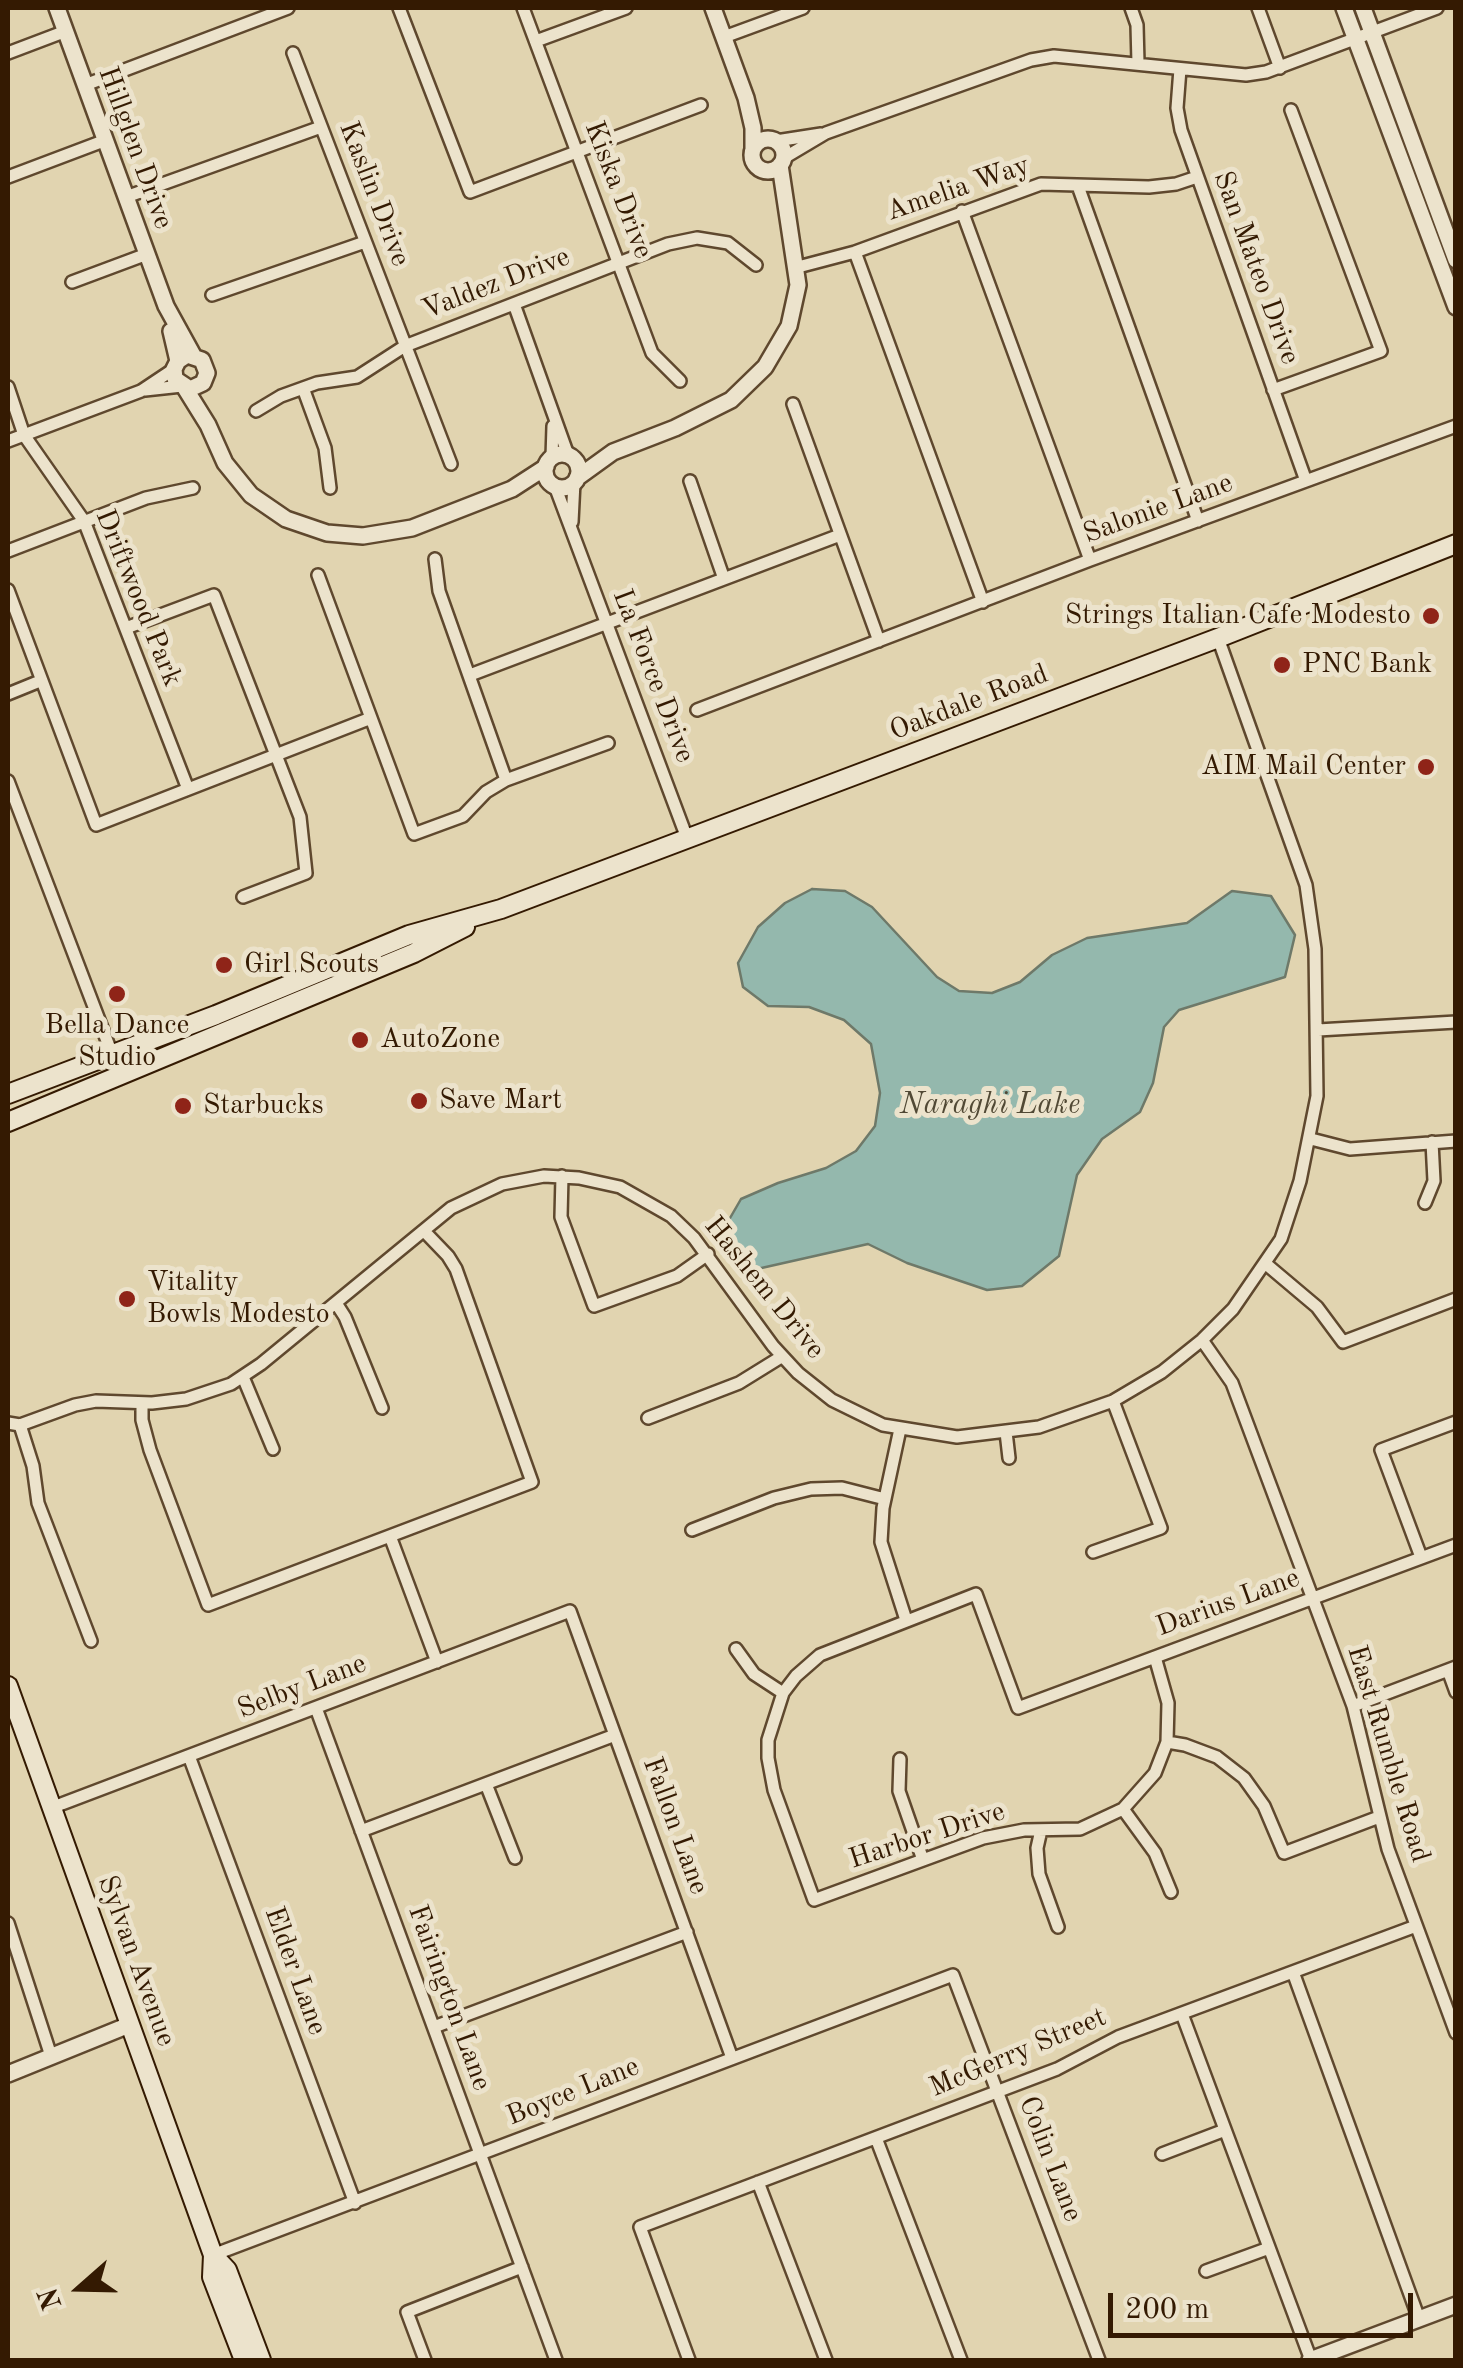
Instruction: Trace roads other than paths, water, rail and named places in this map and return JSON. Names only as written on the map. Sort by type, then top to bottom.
[{"type":"main road","name":"Oakdale Road","points":[[8,1094],[216,1015],[409,935],[500,908],[1218,638],[1456,544]]},
{"type":"main road","name":"Oakdale Road","points":[[8,1122],[414,953],[500,908]]},
{"type":"main road","points":[[310,997],[317,985],[377,957],[409,935]]},
{"type":"main road","name":"Sylvan Avenue","points":[[8,1686],[213,2255],[212,2277],[244,2360]]},
{"type":"main road","name":"Sylvan Avenue","points":[[213,2255],[227,2270],[262,2360]]},
{"type":"street","name":"Hillglen Drive","points":[[57,8],[166,306],[182,362],[175,379],[208,425],[225,463],[251,495],[286,519],[327,533],[364,536],[396,532],[512,489],[559,459]]},
{"type":"street","points":[[85,84],[288,8]]},
{"type":"street","points":[[398,8],[470,192],[701,105]]},
{"type":"street","name":"Kiska Drive","points":[[523,8],[652,353],[680,381]]},
{"type":"street","points":[[536,42],[626,8]]},
{"type":"street","points":[[713,8],[746,98],[753,128],[752,160],[763,170],[789,218]]},
{"type":"street","points":[[724,37],[803,8]]},
{"type":"street","points":[[1131,8],[1137,26],[1138,63]]},
{"type":"street","points":[[1258,8],[1280,68]]},
{"type":"street","points":[[1344,8],[1456,306]]},
{"type":"street","points":[[1364,8],[1456,260]]},
{"type":"street","points":[[763,170],[773,170],[826,134],[1031,60],[1054,56],[1246,74],[1280,68],[1436,8]]},
{"type":"street","points":[[8,53],[66,31]]},
{"type":"street","name":"Kaslin Drive","points":[[293,53],[451,464]]},
{"type":"street","name":"San Mateo Drive","points":[[1180,69],[1177,108],[1198,177],[1306,481]]},
{"type":"street","points":[[559,459],[613,452],[703,416],[731,400],[765,367],[789,326],[798,267],[783,149],[746,98]]},
{"type":"street","points":[[1273,390],[1381,351],[1291,110]]},
{"type":"street","points":[[126,197],[321,127]]},
{"type":"street","points":[[753,149],[760,140],[826,134]]},
{"type":"street","points":[[8,177],[106,140]]},
{"type":"street","name":"Amelia Way","points":[[798,267],[855,252],[1041,184],[1149,187],[1198,177]]},
{"type":"street","points":[[1078,186],[1198,521]]},
{"type":"street","points":[[962,211],[1090,560]]},
{"type":"street","name":"Valdez Drive","points":[[256,411],[303,388],[357,377],[405,346],[668,244],[697,238],[728,243],[756,265]]},
{"type":"street","points":[[212,295],[365,242]]},
{"type":"street","points":[[855,252],[983,602]]},
{"type":"street","points":[[72,282],[148,254]]},
{"type":"street","name":"La Force Drive","points":[[514,304],[553,416],[559,459],[553,485],[687,838]]},
{"type":"street","name":"Hillglen Drive","points":[[182,362],[205,364],[208,425]]},
{"type":"street","points":[[8,441],[140,391],[182,362]]},
{"type":"street","points":[[140,391],[195,388],[204,382]]},
{"type":"street","name":"Driftwood Park","points":[[8,387],[24,435],[84,521],[188,789]]},
{"type":"street","points":[[303,388],[325,448],[330,488]]},
{"type":"street","points":[[793,404],[879,641]]},
{"type":"street","name":"Salonie Lane","points":[[697,710],[1456,426]]},
{"type":"street","points":[[553,485],[565,487],[613,452]]},
{"type":"street","name":"La Force Drive","points":[[559,459],[578,468],[572,531]]},
{"type":"street","points":[[690,481],[724,579]]},
{"type":"street","name":"Hillglen Drive","points":[[512,489],[553,485]]},
{"type":"street","points":[[8,551],[146,498],[193,488]]},
{"type":"street","points":[[470,675],[840,536]]},
{"type":"street","points":[[434,559],[439,591],[506,780]]},
{"type":"street","points":[[318,575],[414,834],[463,816],[486,792],[506,780],[608,744]]},
{"type":"street","points":[[8,590],[96,824],[371,718]]},
{"type":"street","points":[[126,628],[214,595],[300,817],[306,873],[243,898]]},
{"type":"street","name":"Hashem Drive","points":[[14,1424],[86,1403],[186,1399],[222,1388],[243,1376],[452,1208],[484,1190],[516,1180],[562,1176],[601,1182],[636,1194],[684,1227],[708,1254],[781,1357],[832,1400],[900,1429],[957,1437],[1062,1420],[1113,1401],[1162,1372],[1202,1340],[1233,1308],[1281,1239],[1311,1139],[1317,1096],[1315,949],[1306,885],[1218,638]]},
{"type":"street","points":[[8,694],[40,680]]},
{"type":"street","points":[[8,781],[112,1054]]},
{"type":"street","points":[[1318,1030],[1456,1022]]},
{"type":"street","points":[[1311,1139],[1350,1150],[1456,1141]]},
{"type":"street","points":[[1425,1203],[1434,1181],[1432,1142]]},
{"type":"street","points":[[562,1176],[562,1216],[594,1306],[677,1276],[708,1254]]},
{"type":"street","points":[[142,1403],[150,1450],[208,1605],[532,1482],[456,1269],[424,1231]]},
{"type":"street","points":[[1266,1264],[1317,1307],[1343,1342],[1456,1300]]},
{"type":"street","points":[[336,1303],[382,1408]]},
{"type":"street","name":"East Rumble Road","points":[[1202,1340],[1232,1382],[1353,1706],[1379,1817],[1456,2034]]},
{"type":"street","points":[[648,1418],[739,1383],[781,1357]]},
{"type":"street","points":[[243,1376],[273,1449]]},
{"type":"street","points":[[1093,1552],[1160,1528],[1113,1401]]},
{"type":"street","points":[[1421,1558],[1382,1450],[1456,1422]]},
{"type":"street","points":[[8,1438],[14,1424]]},
{"type":"street","points":[[14,1424],[33,1466],[38,1503],[91,1641]]},
{"type":"street","points":[[736,1649],[754,1674],[783,1693],[820,1655],[906,1620],[881,1542],[885,1499],[900,1429]]},
{"type":"street","points":[[1006,1432],[1009,1458]]},
{"type":"street","points":[[692,1530],[774,1498],[811,1489],[842,1488],[885,1499]]},
{"type":"street","points":[[390,1536],[437,1662]]},
{"type":"street","name":"Darius Lane","points":[[906,1620],[976,1594],[1018,1708],[1456,1544]]},
{"type":"street","name":"Selby Lane","points":[[51,1808],[570,1611]]},
{"type":"street","name":"Fallon Lane","points":[[570,1611],[732,2058]]},
{"type":"street","points":[[1155,1657],[1168,1703],[1167,1742],[1201,1749],[1244,1778],[1264,1806],[1284,1853],[1379,1817]]},
{"type":"street","points":[[1353,1706],[1452,1668],[1456,1692]]},
{"type":"street","name":"Harbor Drive","points":[[783,1693],[768,1740],[770,1774],[814,1900],[1002,1833],[1080,1829],[1123,1809],[1155,1773],[1167,1742]]},
{"type":"street","name":"Fairington Lane","points":[[316,1708],[556,2360]]},
{"type":"street","points":[[361,1830],[615,1735]]},
{"type":"street","name":"Elder Lane","points":[[189,1756],[354,2203]]},
{"type":"street","points":[[900,1759],[899,1791],[923,1860]]},
{"type":"street","points":[[486,1784],[515,1858]]},
{"type":"street","points":[[1123,1809],[1155,1853],[1171,1892]]},
{"type":"street","points":[[1040,1830],[1039,1874],[1058,1927]]},
{"type":"street","points":[[8,1922],[51,2056]]},
{"type":"street","name":"McGerry Street","points":[[689,2360],[640,2227],[998,2092],[1057,2069],[1118,2038],[1416,1926]]},
{"type":"street","points":[[434,2027],[687,1932]]},
{"type":"street","points":[[1294,1972],[1419,2318]]},
{"type":"street","name":"Boyce Lane","points":[[213,2255],[952,1976]]},
{"type":"street","name":"Colin Lane","points":[[952,1976],[1100,2360]]},
{"type":"street","points":[[1182,2014],[1310,2360],[1456,2304]]},
{"type":"street","points":[[8,2074],[129,2025]]},
{"type":"street","points":[[1162,2154],[1225,2130]]},
{"type":"street","points":[[876,2138],[960,2360]]},
{"type":"street","points":[[758,2182],[826,2360]]},
{"type":"street","points":[[1206,2271],[1269,2248]]},
{"type":"street","points":[[425,2360],[407,2312],[522,2266]]},
{"type":"water","name":"Naraghi Lake","points":[[812,889],[845,891],[872,907],[937,977],[959,991],[992,993],[1020,982],[1052,955],[1087,938],[1187,923],[1232,891],[1271,896],[1295,935],[1285,977],[1179,1010],[1164,1027],[1153,1083],[1140,1112],[1102,1139],[1077,1175],[1059,1256],[1022,1286],[987,1290],[907,1263],[868,1244],[757,1269],[736,1252],[726,1225],[741,1199],[826,1168],[856,1151],[875,1126],[880,1093],[871,1044],[844,1020],[809,1007],[768,1006],[743,987],[738,963],[758,927],[785,903]]},
{"type":"place","name":"Strings Italian Cafe Modesto","points":[[1431,616]]},
{"type":"place","name":"PNC Bank","points":[[1282,665]]},
{"type":"place","name":"AIM Mail Center","points":[[1426,767]]},
{"type":"place","name":"Girl Scouts","points":[[224,965]]},
{"type":"place","name":"Bella Dance Studio","points":[[117,994]]},
{"type":"place","name":"AutoZone","points":[[360,1040]]},
{"type":"place","name":"Save Mart","points":[[419,1101]]},
{"type":"place","name":"Starbucks","points":[[183,1106]]},
{"type":"place","name":"Vitality Bowls Modesto","points":[[127,1299]]}]
